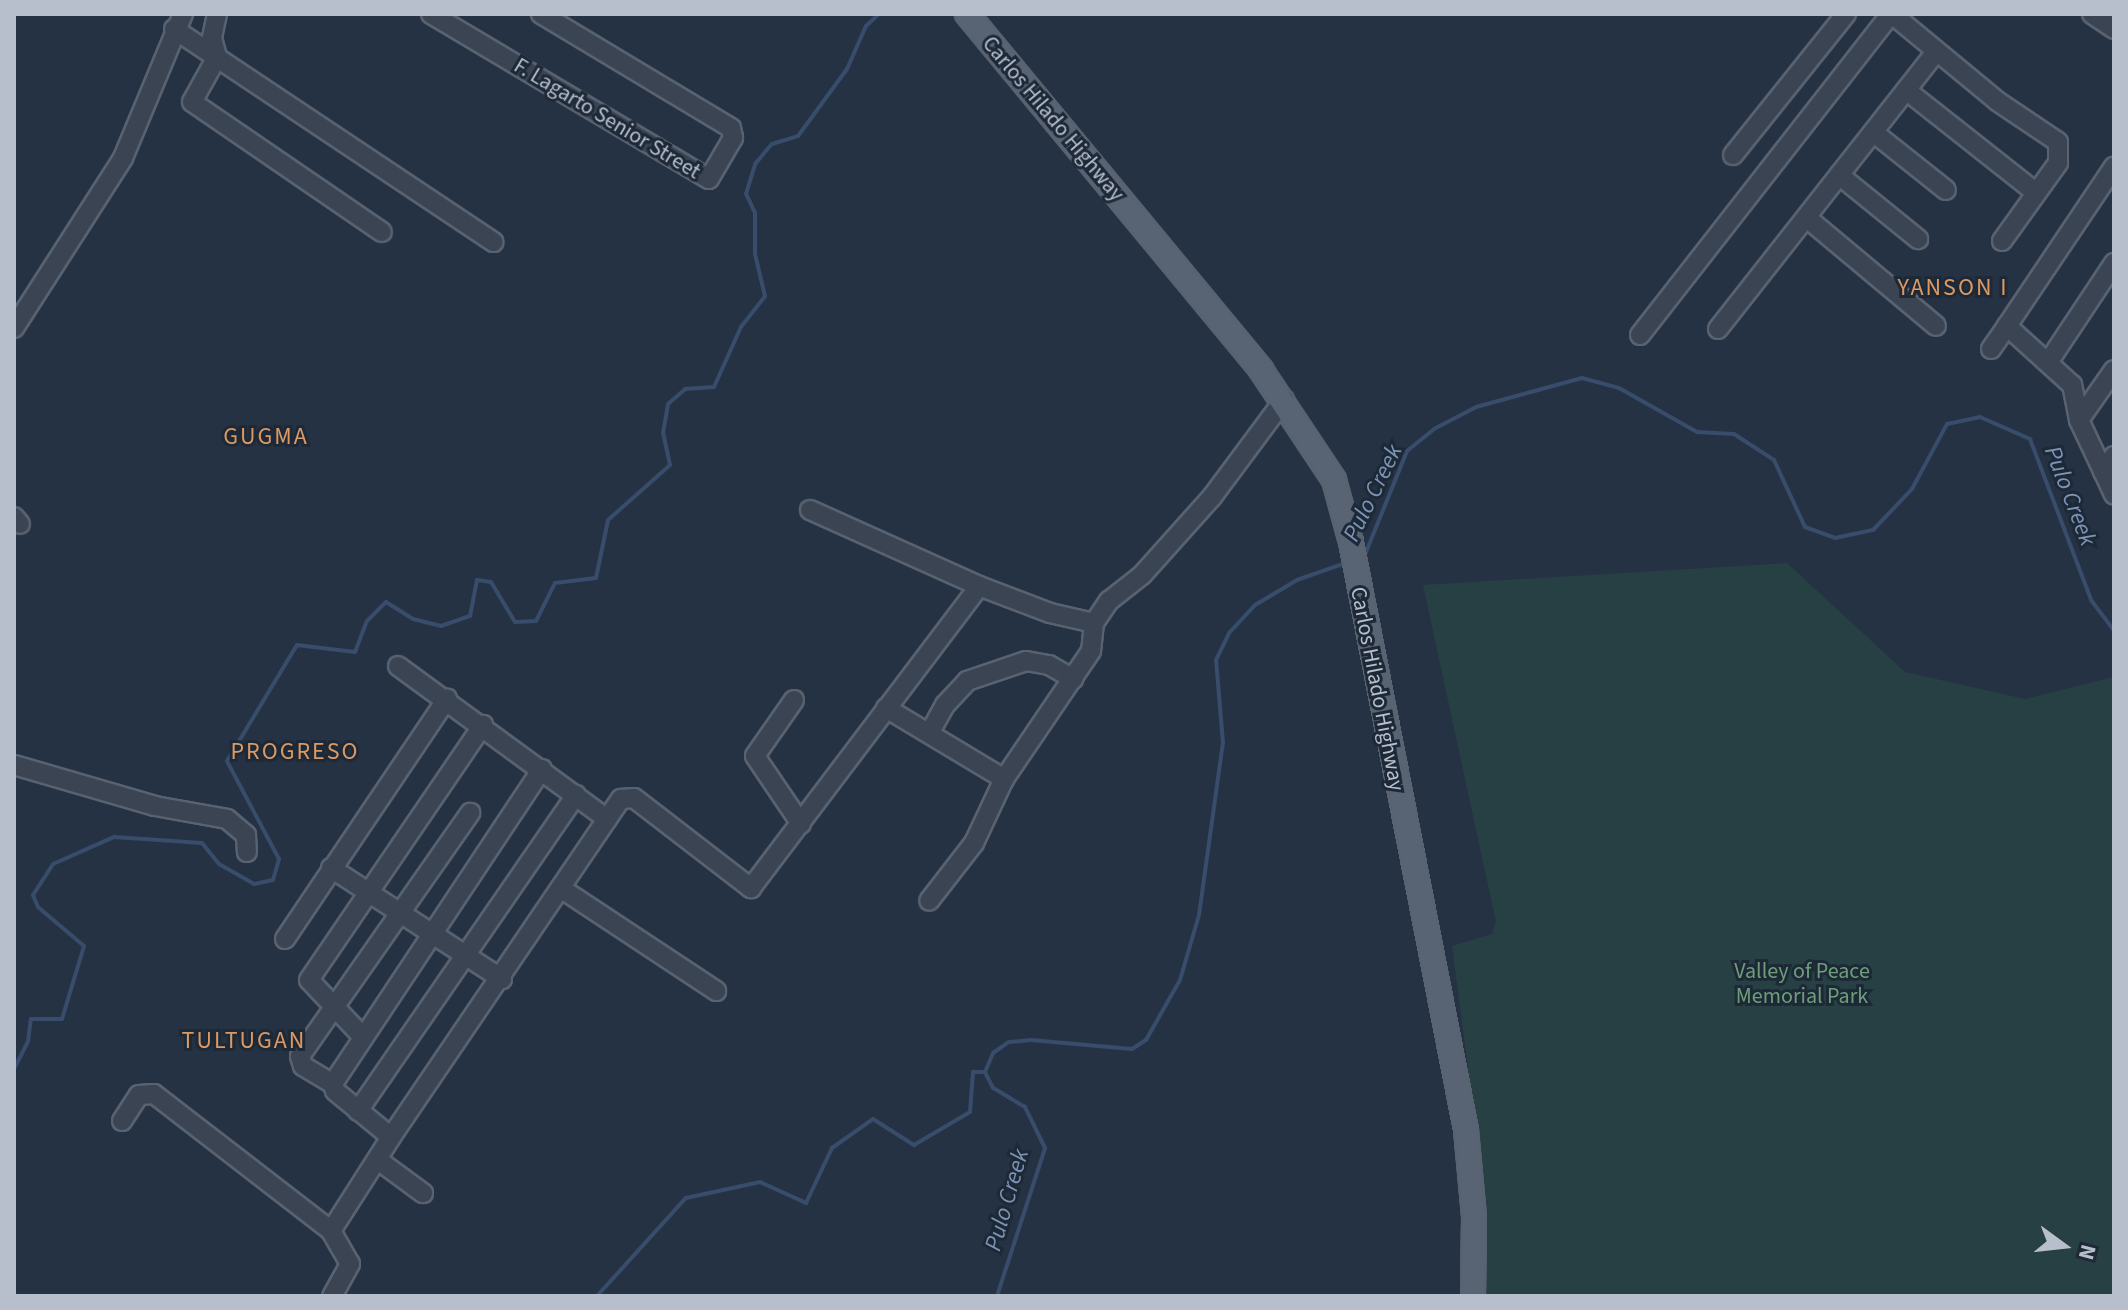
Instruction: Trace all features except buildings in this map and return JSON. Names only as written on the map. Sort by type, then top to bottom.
[{"type":"main road","name":"Carlos Hilado Highway","points":[[967,14],[1284,400],[1334,480],[1351,542],[1466,1130],[1474,1217],[1473,1296]]},
{"type":"street","points":[[217,14],[212,38],[217,57],[192,102],[382,232]]},
{"type":"street","name":"F. Lagarto Senior Street","points":[[431,14],[709,179],[733,138],[731,128],[541,14]]},
{"type":"street","points":[[1733,155],[1846,14]]},
{"type":"street","points":[[1640,335],[1892,14],[1936,52],[2058,142],[2058,163],[2002,241]]},
{"type":"street","points":[[2092,14],[2114,29]]},
{"type":"street","points":[[14,328],[123,158],[179,22],[217,57],[493,242]]},
{"type":"street","points":[[1718,329],[1936,52]]},
{"type":"street","points":[[1906,90],[2035,192]]},
{"type":"street","points":[[1873,132],[1946,190]]},
{"type":"street","points":[[1991,349],[2114,167]]},
{"type":"street","points":[[1839,175],[1918,239]]},
{"type":"street","points":[[1807,218],[1936,326]]},
{"type":"street","points":[[2049,361],[2114,263]]},
{"type":"street","points":[[2007,326],[2072,385],[2079,420],[2109,463],[2114,495]]},
{"type":"street","points":[[2079,420],[2114,370]]},
{"type":"street","points":[[929,901],[974,843],[1004,779],[1091,651],[1094,623],[1109,601],[1142,575],[1212,497],[1284,400]]},
{"type":"street","points":[[810,510],[979,586],[1094,623]]},
{"type":"street","points":[[331,1231],[391,1137],[502,979],[621,799],[634,798],[747,888],[755,885],[979,586]]},
{"type":"street","points":[[930,732],[945,705],[967,681],[1026,661],[1049,665],[1073,679]]},
{"type":"street","points":[[398,666],[483,725],[607,819]]},
{"type":"street","points":[[285,939],[447,699]]},
{"type":"street","points":[[794,700],[755,756],[801,824]]},
{"type":"street","points":[[886,708],[1004,779]]},
{"type":"street","points":[[362,1036],[309,980],[366,891],[483,725]]},
{"type":"street","points":[[14,765],[155,806],[227,819],[246,835],[247,852]]},
{"type":"street","points":[[333,1084],[362,1036],[436,935],[542,769]]},
{"type":"street","points":[[358,1111],[576,795]]},
{"type":"street","points":[[391,1137],[358,1111],[333,1084],[300,1061],[332,1007],[470,813]]},
{"type":"street","points":[[331,868],[502,979]]},
{"type":"street","points":[[562,889],[716,991]]},
{"type":"street","points":[[122,1121],[139,1095],[154,1094],[331,1231],[350,1264],[332,1296]]},
{"type":"street","points":[[378,1160],[423,1193]]},
{"type":"green space","name":"Valley of Peace Memorial Park","points":[[1787,563],[1905,672],[2025,699],[2114,677],[2114,1296],[1483,1296],[1487,1212],[1452,946],[1492,934],[1496,922],[1423,585]]},
{"type":"waterway","points":[[14,1069],[28,1042],[31,1019],[62,1019],[84,946],[38,907],[33,895],[53,864],[114,837],[202,843],[219,864],[254,884],[273,880],[279,859],[227,761],[297,645],[355,652],[367,621],[386,602],[413,619],[441,626],[470,616],[477,580],[491,582],[515,622],[536,621],[555,583],[596,578],[608,520],[670,465],[663,433],[668,404],[685,389],[714,387],[741,327],[765,296],[755,254],[755,213],[746,194],[755,164],[772,144],[798,136],[847,69],[866,26],[879,14]]},
{"type":"waterway","name":"Pulo Creek","points":[[1364,557],[1407,451],[1434,429],[1476,407],[1582,378],[1619,388],[1697,432],[1734,434],[1774,460],[1805,527],[1835,538],[1873,530],[1912,489],[1947,424],[1980,417],[2030,439],[2091,600],[2114,631]]},
{"type":"waterway","name":"Pulo Creek","points":[[997,1296],[1045,1148],[1025,1107],[993,1088],[985,1072],[993,1053],[1009,1042],[1031,1040],[1132,1049],[1146,1040],[1180,980],[1199,915],[1223,743],[1216,660],[1229,633],[1255,605],[1297,580],[1348,562]]},
{"type":"waterway","points":[[597,1296],[686,1198],[760,1182],[806,1203],[832,1148],[873,1119],[914,1145],[970,1112],[973,1072],[984,1072]]},
{"type":"district","name":"YANSON I","points":[[1953,288]]},
{"type":"district","name":"GUGMA","points":[[266,437]]},
{"type":"district","name":"PROGRESO","points":[[295,752]]},
{"type":"district","name":"TULTUGAN","points":[[244,1041]]}]
